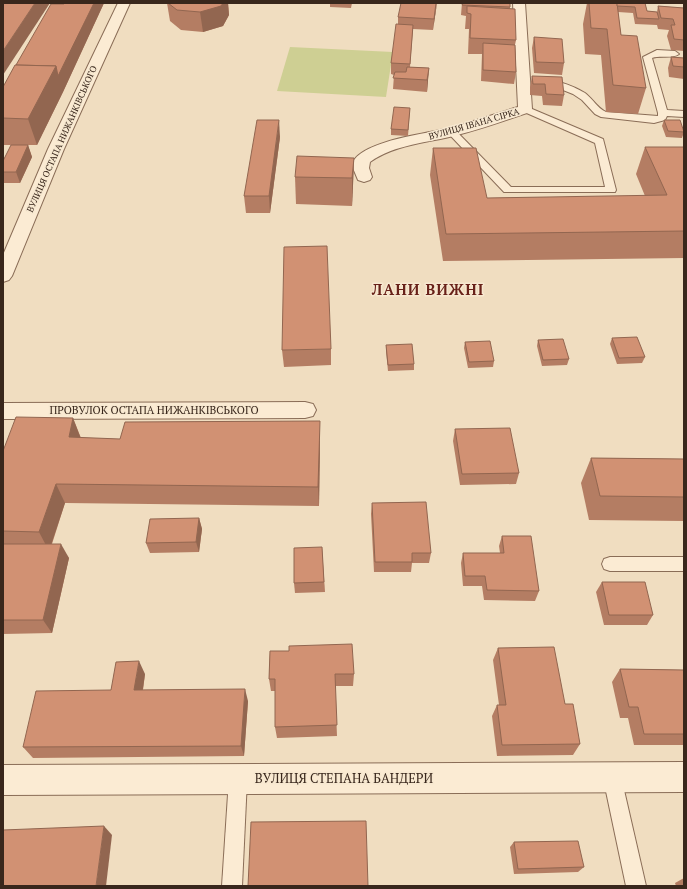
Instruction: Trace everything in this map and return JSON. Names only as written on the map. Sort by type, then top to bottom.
[{"type":"street","name":"ВУЛИЦЯ ОСТАПА НИЖАНКІВСЬКОГО","points":[[3,276],[56,149],[124,3]]},
{"type":"street","name":"ВУЛИЦЯ ІВАНА СІРКА","points":[[364,177],[358,161],[369,154],[382,149],[452,132],[525,109],[530,82],[519,3]]},
{"type":"street","name":"ПРОВУЛОК ОСТАПА НИЖАНКІВСЬКОГО","points":[[3,411],[305,410]]},
{"type":"street","name":"ВУЛИЦЯ СТЕПАНА БАНДЕРИ","points":[[3,780],[684,777]]},
{"type":"lane","points":[[530,82],[560,86],[578,93],[587,100],[597,112],[604,115],[654,120],[662,118],[663,113],[647,57],[657,53],[675,54]]},
{"type":"lane","points":[[452,132],[508,190],[611,190],[600,141],[525,109]]},
{"type":"lane","points":[[663,113],[684,114]]},
{"type":"lane","points":[[610,564],[684,564]]},
{"type":"lane","points":[[612,777],[636,886]]},
{"type":"lane","points":[[232,886],[238,779]]},
{"type":"green space","points":[[290,47],[393,52],[386,97],[277,91]]},
{"type":"building","points":[[3,3],[35,3],[3,51]]},
{"type":"building","points":[[94,3],[58,76],[56,66],[16,65],[51,4]]},
{"type":"building","points":[[168,3],[223,3],[221,6],[200,12],[177,10]]},
{"type":"building","points":[[401,3],[436,3],[434,19],[398,17]]},
{"type":"building","points":[[463,3],[510,3],[510,7],[462,5]]},
{"type":"building","points":[[589,3],[617,3],[621,35],[637,36],[646,88],[613,85],[607,29],[591,28]]},
{"type":"building","points":[[617,3],[645,3],[647,11],[657,12],[659,19],[637,18],[635,7],[617,6]]},
{"type":"building","points":[[467,6],[515,9],[516,40],[470,38],[471,14],[467,13]]},
{"type":"building","points":[[658,6],[684,8],[684,40],[674,39],[671,25],[675,25],[673,19],[661,18]]},
{"type":"building","points":[[396,24],[413,25],[410,64],[391,63]]},
{"type":"building","points":[[534,37],[562,39],[564,63],[536,62]]},
{"type":"building","points":[[483,43],[515,45],[516,72],[483,70]]},
{"type":"building","points":[[671,57],[684,58],[684,67],[673,66]]},
{"type":"building","points":[[15,65],[56,66],[28,119],[3,118],[3,87]]},
{"type":"building","points":[[407,67],[429,68],[427,80],[393,78],[395,72],[406,72]]},
{"type":"building","points":[[532,76],[562,77],[564,95],[546,94],[545,84],[533,84]]},
{"type":"building","points":[[394,107],[410,108],[408,130],[391,129]]},
{"type":"building","points":[[257,120],[279,120],[269,196],[244,196]]},
{"type":"building","points":[[664,120],[680,120],[684,132],[668,131]]},
{"type":"building","points":[[11,145],[28,145],[16,172],[3,172],[3,161]]},
{"type":"building","points":[[645,147],[684,147],[684,231],[446,234],[433,148],[476,148],[487,198],[667,195]]},
{"type":"building","points":[[297,156],[354,158],[352,178],[295,177]]},
{"type":"building","points":[[327,246],[331,349],[282,350],[284,247]]},
{"type":"building","points":[[637,337],[645,357],[619,358],[612,338]]},
{"type":"building","points":[[563,339],[569,359],[543,360],[538,340]]},
{"type":"building","points":[[490,341],[494,361],[469,362],[465,342]]},
{"type":"building","points":[[412,344],[414,364],[388,365],[386,345]]},
{"type":"building","points":[[16,417],[73,418],[69,437],[120,439],[125,422],[320,421],[318,487],[56,484],[39,532],[3,531],[3,451]]},
{"type":"building","points":[[510,428],[519,473],[462,474],[455,429]]},
{"type":"building","points":[[591,458],[684,459],[684,497],[600,496]]},
{"type":"building","points":[[426,502],[431,553],[412,553],[412,562],[375,562],[372,503]]},
{"type":"building","points":[[199,518],[196,542],[146,543],[150,519]]},
{"type":"building","points":[[502,536],[531,536],[539,591],[487,590],[485,576],[465,576],[463,553],[504,553]]},
{"type":"building","points":[[3,544],[61,544],[43,620],[3,620]]},
{"type":"building","points":[[322,547],[324,582],[294,583],[294,548]]},
{"type":"building","points":[[602,582],[645,582],[653,615],[609,615]]},
{"type":"building","points":[[352,644],[354,674],[335,674],[337,725],[275,727],[275,679],[269,679],[270,651],[289,651],[289,646]]},
{"type":"building","points":[[554,647],[565,704],[573,704],[580,744],[502,745],[497,705],[506,705],[498,648]]},
{"type":"building","points":[[139,661],[134,690],[245,689],[241,746],[23,747],[36,691],[111,690],[116,662]]},
{"type":"building","points":[[620,669],[684,670],[684,734],[644,734],[638,707],[629,707]]},
{"type":"building","points":[[366,821],[368,886],[248,886],[251,822]]},
{"type":"building","points":[[104,826],[96,886],[3,886],[3,830]]},
{"type":"building","points":[[578,841],[584,867],[518,869],[514,842]]},
{"type":"district","name":"ЛАНИ ВИЖНІ","points":[[428,290]]}]
